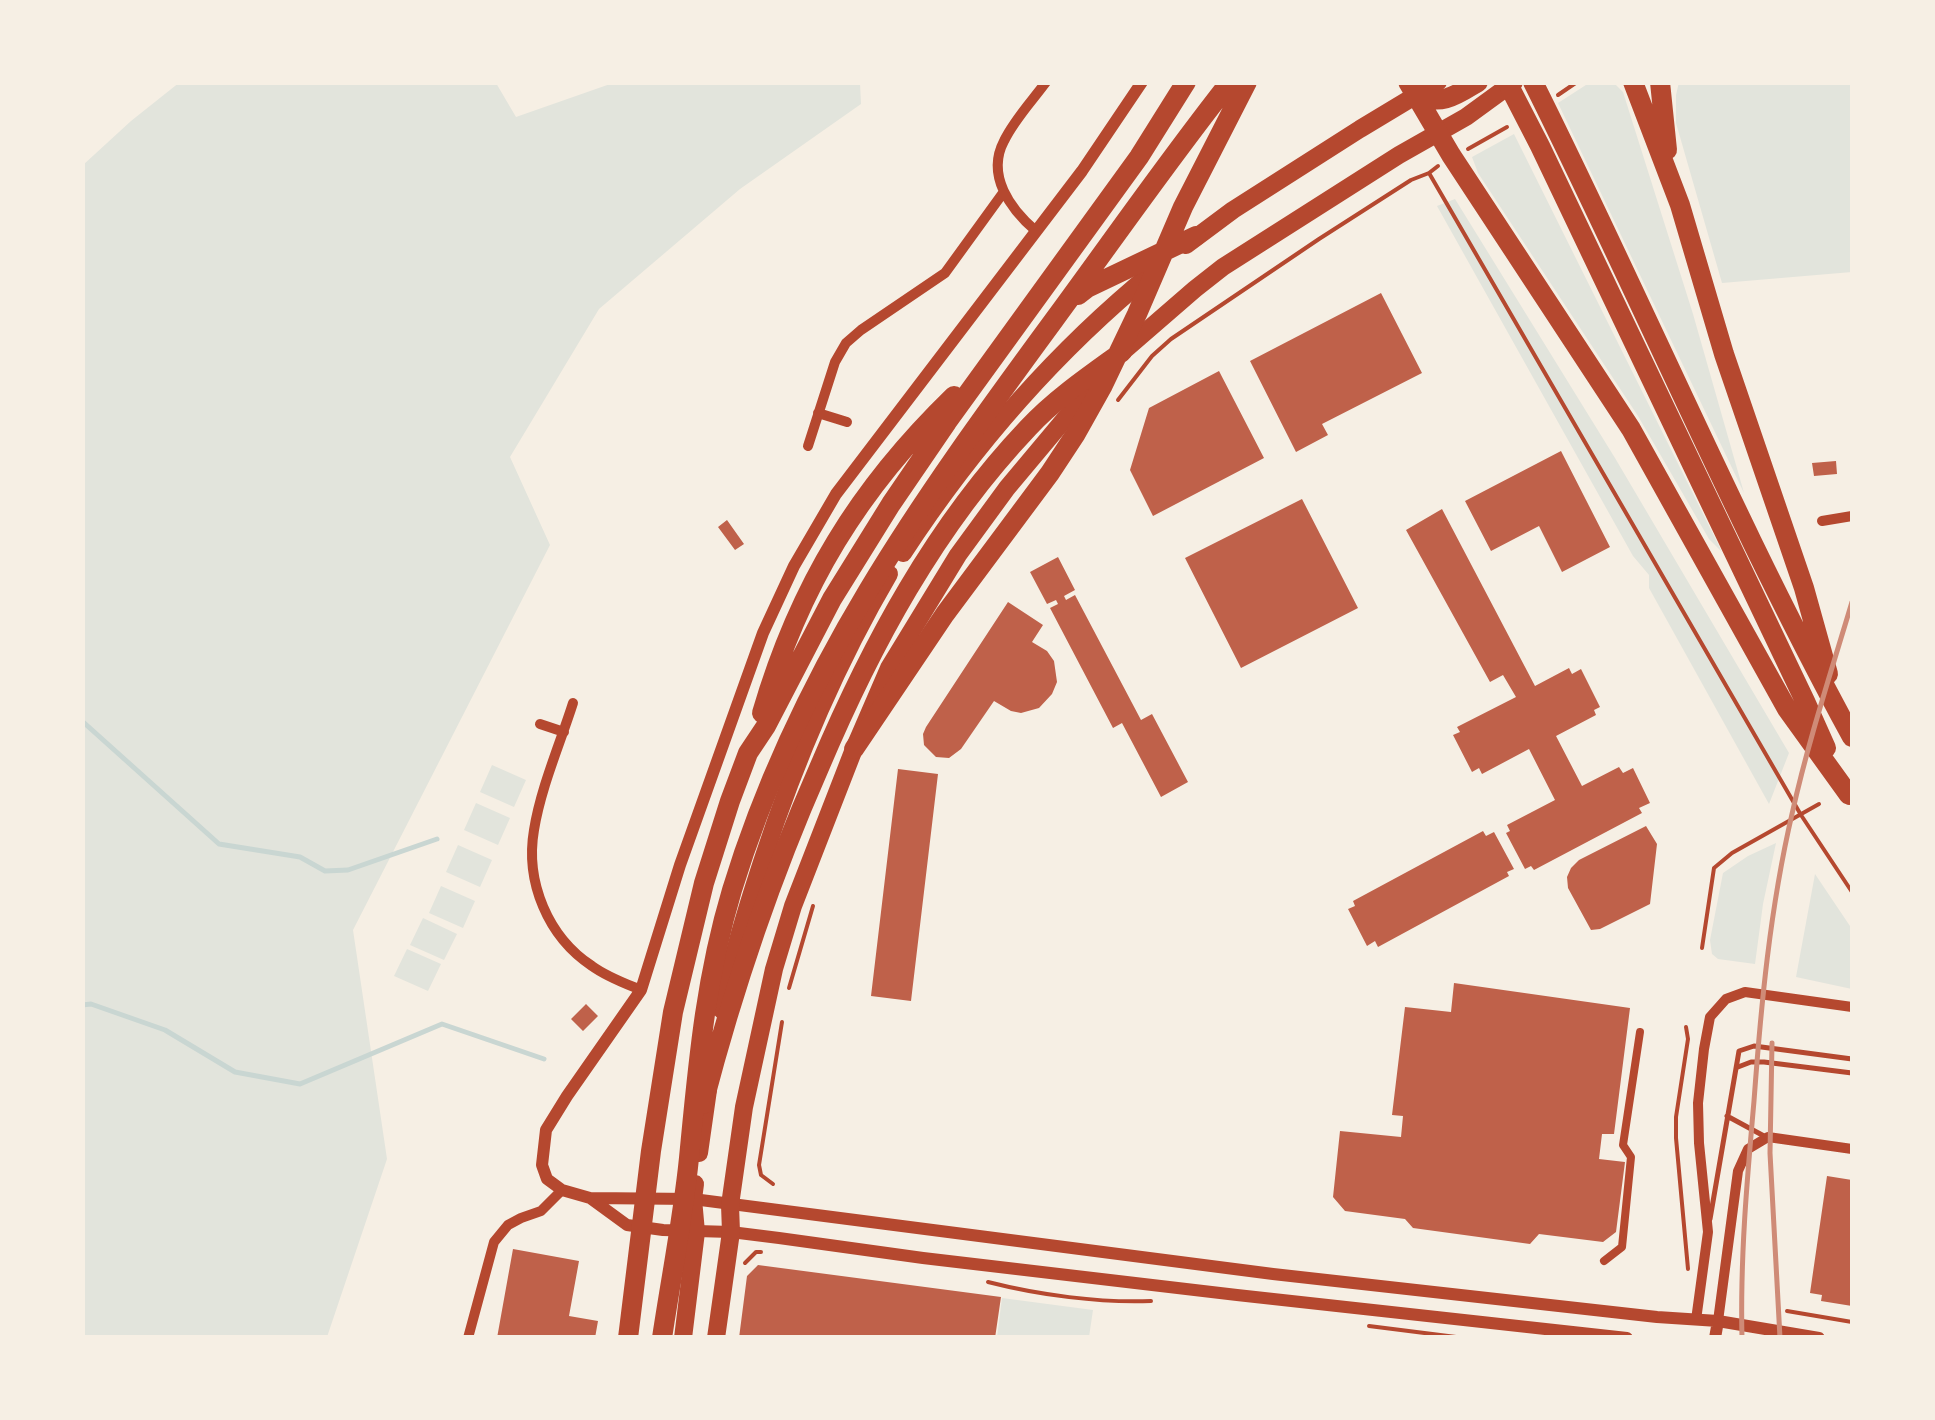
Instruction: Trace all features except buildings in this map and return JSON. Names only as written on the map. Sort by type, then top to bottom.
[{"type":"highway","points":[[748,753],[832,599],[890,504],[1139,157],[1186,82]]},
{"type":"highway","points":[[662,1338],[689,1158],[702,1018],[735,882],[788,738],[861,599],[927,496],[1230,82]]},
{"type":"highway","points":[[854,748],[955,599],[1074,435],[1103,385],[1183,207],[1248,82]]},
{"type":"highway","points":[[1412,89],[1438,101],[1478,82]]},
{"type":"highway","points":[[1511,82],[1851,798]]},
{"type":"highway","points":[[1534,82],[1752,542],[1847,728]]},
{"type":"highway","points":[[1633,82],[1668,174],[1847,728]]},
{"type":"highway","points":[[1660,82],[1668,174]]},
{"type":"highway","points":[[1412,89],[1536,288],[1632,429],[1776,692],[1851,798]]},
{"type":"highway","points":[[628,1338],[673,1012],[704,882],[778,660],[810,586],[866,496],[937,412],[1087,288],[1196,236]]},
{"type":"highway","points":[[689,1158],[768,892],[842,714],[881,634],[940,538],[1012,446],[1030,426],[1122,352]]},
{"type":"main road","points":[[683,1338],[696,1232],[693,1199],[726,986],[745,914],[799,755],[866,613],[947,488],[1013,406],[1102,317],[1196,236],[1412,89],[1438,82]]},
{"type":"main road","points":[[716,1338],[749,1080],[774,968],[793,906],[889,668],[958,554],[1016,476],[1122,352],[1224,267],[1466,117],[1511,82]]},
{"type":"street","points":[[1036,231],[1018,215],[1003,193],[1000,153],[1004,140],[1046,82]]},
{"type":"street","points":[[1142,82],[1082,171],[836,494],[794,566],[763,633],[680,865],[641,990],[546,1130],[542,1165],[548,1179],[562,1190],[590,1198],[693,1199],[1273,1274],[1718,1321],[1818,1338]]},
{"type":"street","points":[[808,446],[838,354],[846,343],[944,273],[1003,193]]},
{"type":"street","points":[[818,414],[846,422]]},
{"type":"street","points":[[1822,522],[1852,516]]},
{"type":"street","points":[[574,703],[534,831],[533,860],[539,898],[556,931],[580,957],[602,973],[641,990]]},
{"type":"street","points":[[540,724],[564,732]]},
{"type":"street","points":[[1692,1338],[1708,1232],[1698,1103],[1710,1017],[1726,999],[1745,992],[1852,1007]]},
{"type":"street","points":[[1604,1262],[1622,1247],[1632,1157],[1623,1145],[1640,1032]]},
{"type":"street","points":[[1715,1338],[1738,1171],[1748,1149],[1768,1137],[1852,1149]]},
{"type":"street","points":[[468,1338],[494,1242],[508,1225],[548,1206],[562,1190]]},
{"type":"street","points":[[590,1198],[627,1225],[731,1232],[1254,1297],[1627,1338]]},
{"type":"lane","points":[[1708,1232],[1739,1051],[1754,1046],[1852,1058]]},
{"type":"lane","points":[[1736,1069],[1751,1062],[1764,1062],[1852,1073]]},
{"type":"lane","points":[[1727,1116],[1768,1137]]},
{"type":"path","points":[[1112,409],[1152,356],[1172,339],[1334,229],[1430,172],[1801,815],[1852,892]]},
{"type":"path","points":[[1702,948],[1714,868],[1732,853],[1819,804]]},
{"type":"path","points":[[789,989],[814,902]]},
{"type":"path","points":[[772,1184],[761,1175],[759,1165],[782,1021]]},
{"type":"path","points":[[1686,1028],[1676,1138],[1688,1269]]},
{"type":"path","points":[[738,1270],[756,1252],[767,1252]]},
{"type":"path","points":[[988,1282],[1115,1303],[1164,1301]]},
{"type":"path","points":[[1786,1311],[1852,1322]]},
{"type":"path","points":[[1368,1326],[1464,1338]]},
{"type":"shaded area","points":[[180,82],[496,83],[516,117],[613,83],[860,83],[861,104],[740,189],[599,309],[510,457],[550,545],[353,930],[387,1159],[327,1337],[83,1337],[83,165]]},
{"type":"shaded area","points":[[1679,82],[1852,83],[1852,272],[1722,283],[1676,123]]},
{"type":"shaded area","points":[[1589,83],[1614,83],[1623,92],[1744,493],[1558,103]]},
{"type":"shaded area","points":[[1514,134],[1722,552],[1709,539],[1638,416],[1478,173],[1472,157]]},
{"type":"shaded area","points":[[1455,199],[1615,458],[1789,753],[1769,804],[1649,588],[1649,575],[1633,556],[1437,206]]},
{"type":"shaded area","points":[[492,765],[526,780],[514,807],[480,792]]},
{"type":"shaded area","points":[[476,803],[510,818],[498,845],[464,830]]},
{"type":"shaded area","points":[[1776,843],[1755,964],[1718,959],[1712,954],[1710,940],[1723,873]]},
{"type":"shaded area","points":[[458,845],[492,860],[480,887],[446,872]]},
{"type":"shaded area","points":[[1815,874],[1852,929],[1852,989],[1796,977]]},
{"type":"shaded area","points":[[441,886],[475,901],[463,928],[429,913]]},
{"type":"shaded area","points":[[423,918],[457,934],[444,960],[410,945]]},
{"type":"shaded area","points":[[407,949],[441,964],[428,991],[394,976]]},
{"type":"shaded area","points":[[1002,1298],[1093,1310],[1089,1337],[997,1337]]},
{"type":"waterway","points":[[82,721],[219,844],[300,857],[325,871],[348,870],[437,839]]},
{"type":"waterway","points":[[82,1005],[91,1004],[165,1030],[235,1072],[300,1084],[442,1024],[544,1059]]},
{"type":"railway","points":[[1742,1338],[1747,1190],[1772,921],[1798,787],[1852,602]]},
{"type":"railway","points":[[1772,1043],[1770,1153],[1780,1338]]}]
